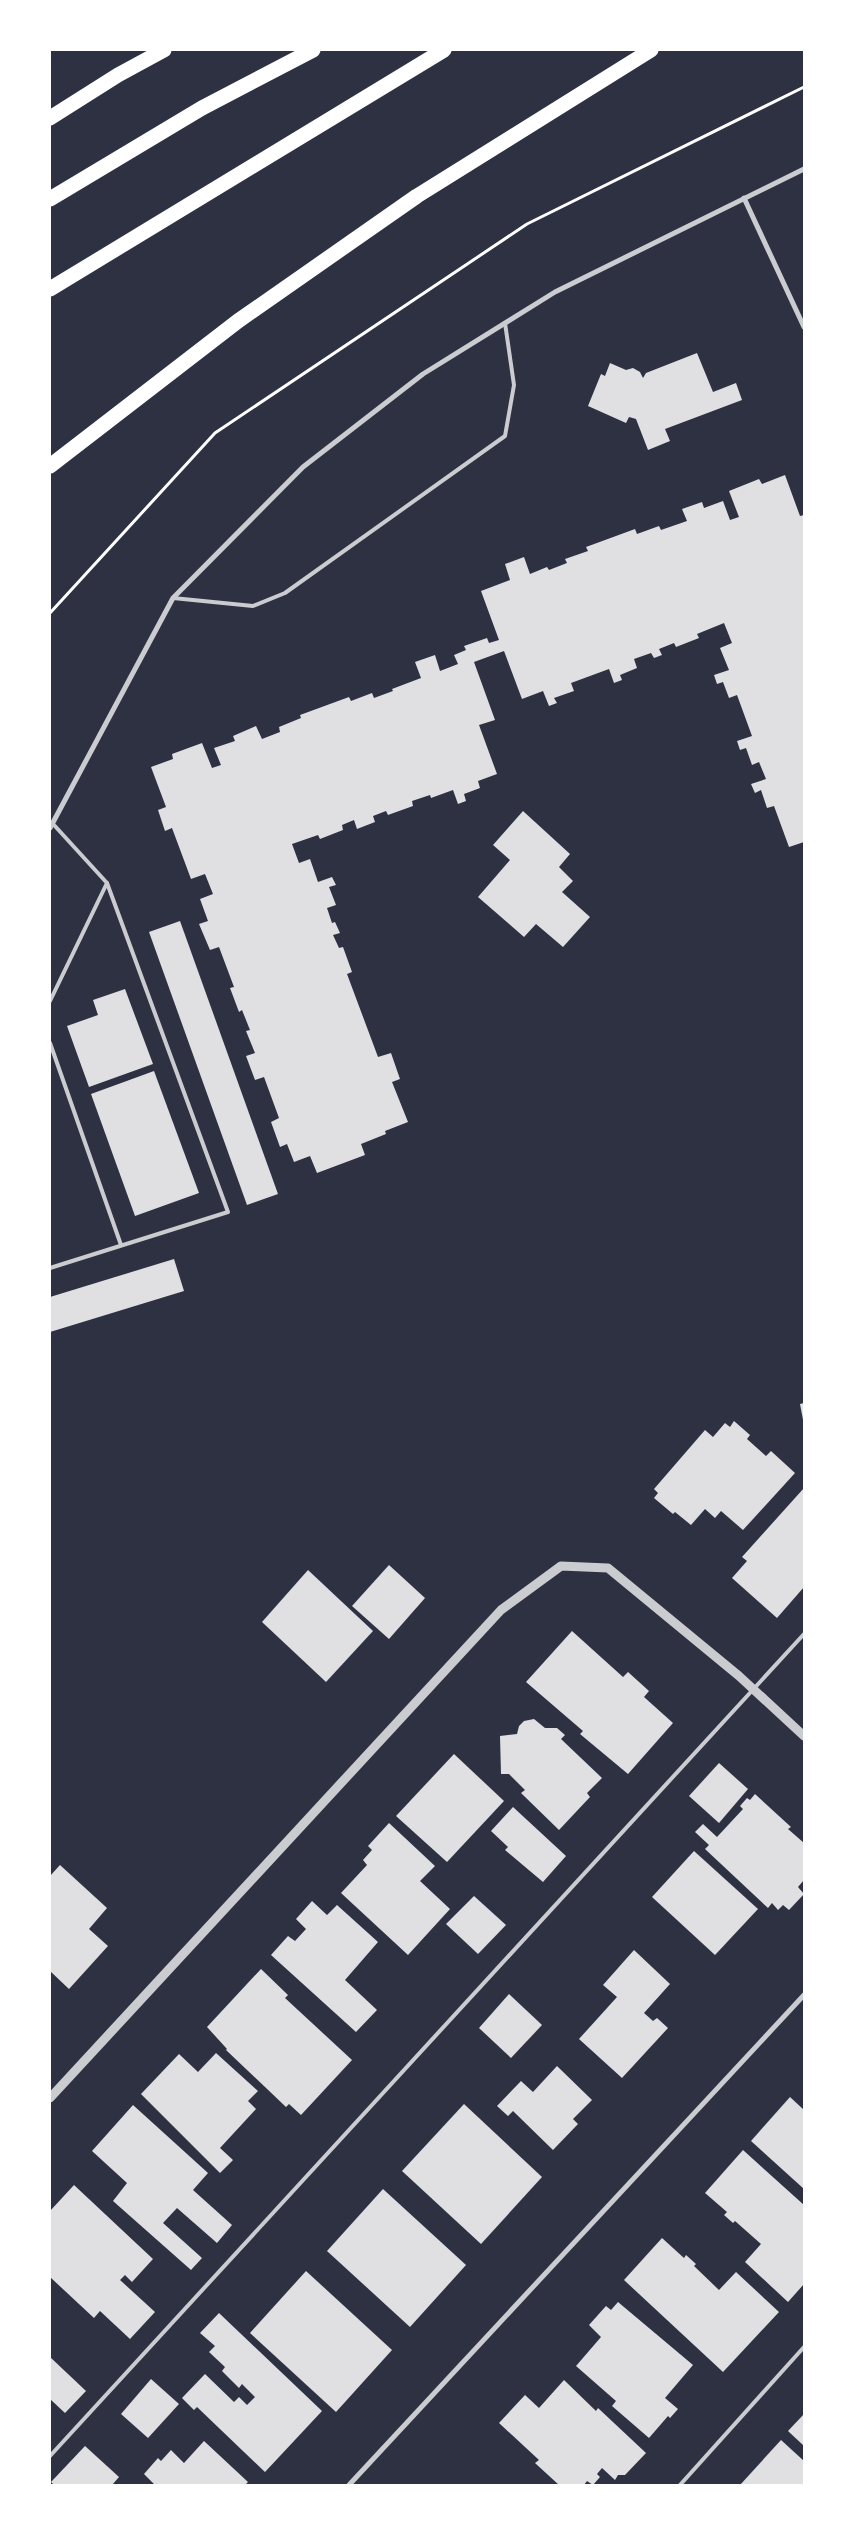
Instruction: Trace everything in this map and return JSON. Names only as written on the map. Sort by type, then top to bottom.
[{"type":"highway","points":[[50,118],[118,75],[164,50]]},
{"type":"highway","points":[[50,199],[202,108],[313,50]]},
{"type":"highway","points":[[50,289],[444,50]]},
{"type":"highway","points":[[50,466],[238,321],[408,202],[651,50]]},
{"type":"street","points":[[52,827],[173,598],[303,467],[423,374],[555,292],[804,169]]},
{"type":"street","points":[[744,198],[804,327]]},
{"type":"street","points":[[50,2098],[501,1610],[560,1566],[608,1568],[753,1688],[804,1736]]},
{"type":"street","points":[[349,2485],[804,1995]]},
{"type":"lane","points":[[173,598],[253,606],[285,593],[505,436],[514,385],[505,323]]},
{"type":"lane","points":[[50,1268],[228,1212],[107,883],[52,827]]},
{"type":"lane","points":[[50,1001],[107,883]]},
{"type":"lane","points":[[50,1043],[121,1246]]},
{"type":"lane","points":[[50,2456],[804,1634]]},
{"type":"lane","points":[[680,2485],[804,2347]]},
{"type":"path","points":[[50,613],[215,434],[527,224],[804,87]]},
{"type":"building","points":[[697,353],[713,392],[736,383],[742,400],[665,429],[670,441],[648,450],[636,419],[629,417],[626,423],[588,406],[601,374],[605,376],[610,363],[626,370],[633,368],[640,372],[643,378],[646,373]]},
{"type":"building","points":[[785,475],[800,516],[804,515],[804,842],[789,847],[774,806],[767,808],[761,790],[755,793],[751,784],[766,779],[759,762],[752,765],[746,748],[740,750],[737,741],[752,736],[737,695],[729,698],[723,682],[717,684],[714,675],[729,670],[720,648],[732,643],[724,623],[697,634],[699,638],[676,647],[674,643],[659,649],[662,655],[654,658],[651,653],[634,659],[637,668],[620,675],[622,680],[614,683],[609,669],[571,683],[574,691],[554,698],[557,703],[549,706],[543,691],[522,699],[504,651],[474,662],[495,720],[479,725],[497,774],[478,781],[480,788],[464,794],[466,801],[458,804],[453,790],[431,798],[430,795],[412,801],[413,806],[388,815],[386,811],[373,816],[375,822],[357,829],[354,820],[342,825],[343,830],[320,839],[318,835],[292,844],[299,863],[310,859],[318,882],[332,877],[336,885],[329,887],[336,905],[327,908],[332,923],[335,922],[340,933],[333,935],[339,948],[343,947],[352,972],[347,974],[378,1057],[391,1053],[400,1079],[392,1082],[408,1122],[385,1131],[386,1134],[361,1144],[365,1155],[317,1173],[310,1156],[294,1162],[287,1144],[280,1147],[271,1122],[279,1118],[264,1077],[255,1080],[246,1056],[255,1053],[246,1031],[250,1030],[242,1010],[239,1012],[230,988],[234,987],[219,947],[210,950],[199,924],[208,921],[200,899],[213,894],[205,874],[191,879],[172,828],[165,831],[158,810],[166,807],[151,767],[173,759],[172,754],[202,743],[212,768],[221,765],[214,748],[235,741],[233,736],[256,726],[262,739],[280,732],[279,727],[301,718],[300,715],[349,697],[351,701],[372,693],[374,698],[393,691],[392,689],[421,678],[415,662],[435,655],[440,671],[458,664],[454,655],[466,650],[464,646],[487,638],[489,643],[499,640],[481,591],[510,580],[505,564],[524,557],[530,574],[547,567],[549,570],[567,563],[565,559],[588,551],[586,547],[635,529],[637,534],[659,526],[661,530],[687,521],[682,509],[702,502],[704,508],[723,501],[730,520],[739,517],[729,491],[759,479],[762,484]]},
{"type":"building","points":[[523,811],[570,854],[559,867],[573,881],[562,892],[590,917],[563,947],[536,924],[524,937],[478,897],[510,860],[493,845]]},
{"type":"building","points":[[180,921],[278,1194],[247,1205],[149,932]]},
{"type":"building","points":[[125,989],[153,1064],[89,1087],[67,1026],[98,1015],[93,1000]]},
{"type":"building","points":[[154,1071],[199,1193],[135,1216],[91,1094]]},
{"type":"building","points":[[174,1259],[184,1291],[50,1332],[50,1297]]},
{"type":"building","points":[[804,1403],[804,1425],[800,1404]]},
{"type":"building","points":[[734,1421],[750,1435],[747,1439],[766,1456],[771,1451],[795,1473],[743,1530],[721,1511],[715,1518],[705,1509],[691,1525],[675,1512],[673,1514],[654,1498],[658,1493],[654,1489],[705,1430],[713,1437],[725,1423],[730,1427]]},
{"type":"building","points":[[804,1488],[804,1587],[777,1618],[732,1578],[747,1561],[742,1557]]},
{"type":"building","points":[[389,1565],[425,1598],[389,1639],[352,1606]]},
{"type":"building","points":[[308,1570],[373,1631],[326,1682],[262,1622]]},
{"type":"building","points":[[572,1631],[623,1677],[628,1672],[649,1691],[644,1697],[673,1723],[628,1774],[580,1734],[583,1731],[526,1682]]},
{"type":"building","points":[[534,1719],[545,1728],[557,1728],[565,1735],[561,1739],[602,1778],[587,1793],[590,1797],[559,1830],[521,1793],[525,1790],[509,1774],[501,1774],[500,1736],[517,1734],[519,1726],[524,1721]]},
{"type":"building","points":[[454,1754],[504,1801],[447,1862],[396,1816]]},
{"type":"building","points":[[719,1763],[748,1789],[719,1823],[689,1796]]},
{"type":"building","points":[[755,1794],[791,1827],[788,1829],[804,1843],[804,1880],[798,1887],[804,1894],[789,1910],[783,1905],[778,1910],[772,1903],[768,1908],[705,1849],[709,1845],[695,1832],[703,1824],[717,1837],[743,1809],[740,1806],[747,1798],[750,1800]]},
{"type":"building","points":[[513,1807],[566,1856],[543,1882],[505,1850],[508,1847],[491,1831]]},
{"type":"building","points":[[389,1823],[435,1866],[420,1881],[450,1909],[408,1955],[341,1893],[367,1865],[363,1860],[372,1850],[368,1846]]},
{"type":"building","points":[[694,1851],[758,1909],[715,1955],[652,1897]]},
{"type":"building","points":[[60,1865],[107,1908],[89,1929],[108,1946],[69,1989],[50,1971],[50,1876]]},
{"type":"building","points":[[474,1896],[506,1925],[478,1954],[446,1924]]},
{"type":"building","points":[[312,1901],[327,1915],[337,1905],[378,1942],[345,1980],[377,2010],[356,2032],[271,1955],[288,1936],[295,1941],[306,1929],[296,1919]]},
{"type":"building","points":[[634,1950],[670,1984],[644,2013],[653,2021],[657,2018],[668,2028],[622,2078],[579,2039],[617,1997],[603,1985]]},
{"type":"building","points":[[261,1969],[288,1995],[285,1998],[352,2060],[301,2115],[289,2104],[286,2107],[226,2050],[207,2027]]},
{"type":"building","points":[[509,1994],[542,2025],[511,2058],[479,2028]]},
{"type":"building","points":[[216,2053],[258,2091],[248,2101],[256,2109],[220,2148],[233,2160],[220,2173],[141,2094],[179,2054],[198,2072]]},
{"type":"building","points":[[557,2066],[592,2100],[573,2119],[578,2124],[553,2150],[513,2111],[508,2116],[497,2106],[521,2081],[533,2092]]},
{"type":"building","points":[[790,2097],[804,2110],[804,2189],[751,2141]]},
{"type":"building","points":[[464,2104],[542,2177],[481,2244],[402,2171]]},
{"type":"building","points":[[133,2105],[208,2173],[193,2190],[232,2225],[217,2243],[177,2208],[163,2223],[202,2258],[191,2270],[113,2201],[127,2183],[92,2151]]},
{"type":"building","points":[[743,2150],[804,2205],[804,2284],[788,2302],[745,2262],[761,2244],[735,2221],[733,2223],[724,2215],[727,2212],[705,2193]]},
{"type":"building","points":[[74,2185],[153,2259],[132,2282],[125,2275],[120,2280],[155,2312],[130,2339],[100,2311],[94,2318],[50,2277],[50,2211]]},
{"type":"building","points":[[383,2189],[466,2265],[410,2327],[327,2251]]},
{"type":"building","points":[[662,2238],[684,2258],[686,2255],[696,2264],[694,2266],[719,2290],[736,2272],[779,2312],[723,2372],[624,2280]]},
{"type":"building","points":[[306,2271],[392,2350],[336,2412],[250,2333]]},
{"type":"building","points":[[618,2302],[693,2365],[665,2398],[678,2409],[670,2418],[668,2416],[649,2438],[612,2406],[616,2401],[576,2366],[601,2337],[589,2325],[606,2306],[611,2310]]},
{"type":"building","points":[[219,2313],[322,2411],[265,2472],[197,2407],[194,2410],[182,2398],[205,2374],[234,2402],[239,2397],[247,2405],[255,2397],[242,2384],[239,2388],[222,2371],[225,2367],[209,2352],[215,2346],[200,2333]]},
{"type":"building","points":[[50,2357],[86,2391],[65,2413],[50,2399]]},
{"type":"building","points":[[151,2379],[179,2404],[148,2438],[121,2414]]},
{"type":"building","points":[[564,2380],[596,2411],[598,2408],[646,2453],[625,2475],[618,2475],[615,2480],[602,2468],[597,2474],[600,2477],[593,2485],[587,2481],[584,2485],[559,2485],[535,2463],[539,2460],[499,2423],[525,2395],[539,2408]]},
{"type":"building","points":[[804,2414],[804,2446],[788,2431]]},
{"type":"building","points":[[781,2440],[804,2461],[804,2485],[740,2485]]},
{"type":"building","points":[[204,2441],[248,2482],[245,2485],[155,2485],[144,2474],[158,2458],[161,2461],[171,2450],[184,2463]]},
{"type":"building","points":[[85,2446],[119,2477],[112,2485],[54,2485],[51,2482]]}]
